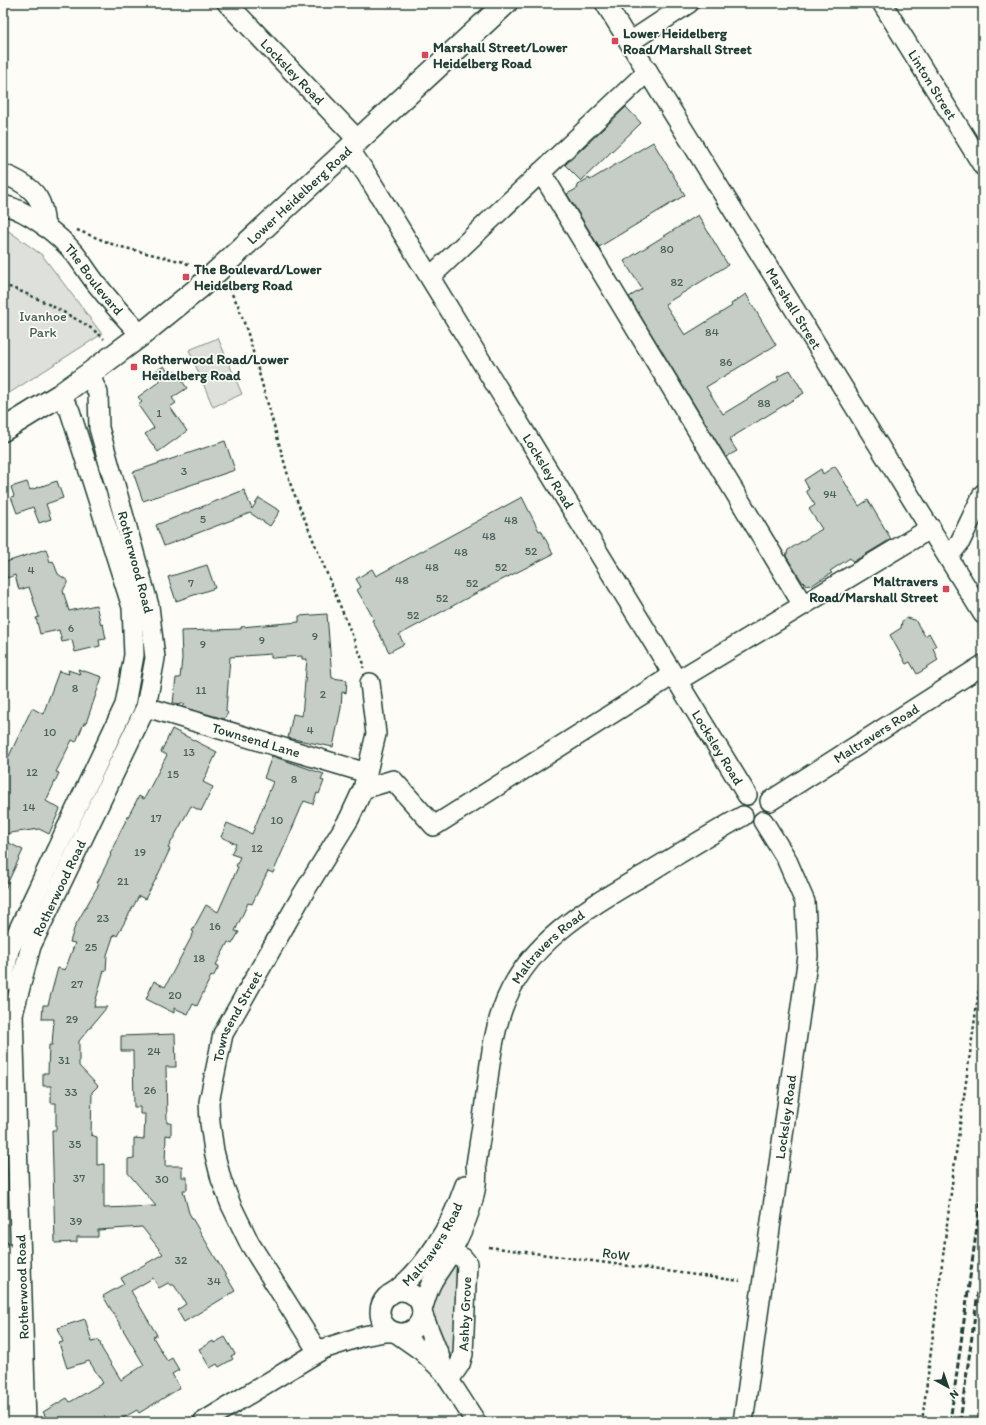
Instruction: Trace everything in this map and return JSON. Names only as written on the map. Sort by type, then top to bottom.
[{"type":"main road","name":"Lower Heidelberg Road","points":[[3,430],[60,395],[119,352],[204,282],[506,3]]},
{"type":"street","name":"Locksley Road","points":[[227,3],[354,144],[367,175],[747,795]]},
{"type":"street","name":"Marshall Street","points":[[605,3],[983,614]]},
{"type":"street","points":[[630,42],[689,3]]},
{"type":"street","name":"Linton Street","points":[[882,3],[983,166]]},
{"type":"street","points":[[430,277],[648,72]]},
{"type":"street","points":[[541,172],[803,605]]},
{"type":"street","points":[[3,174],[16,179],[31,189],[38,198],[52,233]]},
{"type":"street","name":"The Boulevard","points":[[3,205],[15,208],[52,233],[74,254],[95,282],[141,335]]},
{"type":"street","name":"Rotherwood Road","points":[[26,1422],[12,1244],[8,1014],[31,946],[146,707],[155,658],[149,606],[99,428],[98,393],[89,374]]},
{"type":"street","name":"Rotherwood Road","points":[[3,982],[9,950],[125,705],[134,655],[132,607],[70,411],[60,395]]},
{"type":"street","points":[[948,557],[958,545],[983,494]]},
{"type":"street","points":[[365,780],[393,780],[434,826],[675,678],[803,605],[930,528]]},
{"type":"street","name":"Maltravers Road","points":[[770,801],[983,665]]},
{"type":"street","name":"Townsend Street","points":[[320,1350],[250,1244],[231,1205],[221,1179],[214,1151],[209,1102],[223,1034],[301,897],[349,820],[365,780],[376,734],[367,676]]},
{"type":"street","name":"Townsend Lane","points":[[146,707],[365,780]]},
{"type":"street","points":[[752,792],[762,793],[767,796],[770,801],[771,810],[767,818],[763,821],[752,823],[742,816],[740,812],[741,802],[747,795],[752,792]]},
{"type":"street","name":"Maltravers Road","points":[[422,1312],[431,1284],[451,1252],[461,1231],[474,1195],[477,1177],[476,1164],[490,1063],[497,1028],[510,991],[527,963],[561,928],[599,901],[742,816]]},
{"type":"street","name":"Locksley Road","points":[[742,1422],[808,956],[804,902],[786,858],[763,821]]},
{"type":"street","name":"Maltravers Road","points":[[203,1422],[320,1350],[340,1333],[367,1321],[386,1299],[407,1281],[428,1256],[445,1231],[458,1204],[469,1173],[476,1164]]},
{"type":"street","name":"Rotherwood Road","points":[[3,1252],[8,1422]]},
{"type":"street","name":"Ashby Grove","points":[[446,1375],[460,1364],[463,1354],[467,1263],[464,1258],[451,1252]]},
{"type":"street","points":[[397,1292],[409,1293],[418,1299],[422,1312],[421,1320],[414,1329],[405,1333],[394,1332],[386,1326],[382,1321],[380,1310],[386,1299],[397,1292]]},
{"type":"street","name":"Ashby Grove","points":[[422,1312],[446,1375]]},
{"type":"street","name":"Maltravers Road","points":[[320,1350],[363,1336],[394,1332]]},
{"type":"street","name":"Ashby Grove","points":[[394,1332],[422,1351],[446,1375],[476,1422]]},
{"type":"path","points":[[52,233],[75,230],[116,246],[184,262],[191,266]]},
{"type":"path","points":[[3,285],[57,308],[97,331],[119,352]]},
{"type":"path","points":[[229,289],[238,305],[248,334],[291,486],[364,664],[367,676]]},
{"type":"path","points":[[922,1422],[956,1153],[983,961]]},
{"type":"path","name":"RoW","points":[[489,1247],[740,1281]]},
{"type":"green space","name":"Ivanhoe Park","points":[[3,227],[42,255],[102,334],[3,397]]},
{"type":"green space","points":[[218,338],[242,394],[213,407],[189,350]]},
{"type":"green space","points":[[451,1262],[456,1263],[458,1268],[454,1353],[451,1354],[449,1353],[433,1322],[431,1302],[434,1293]]},
{"type":"building","points":[[626,107],[641,123],[581,181],[565,165]]},
{"type":"building","points":[[653,142],[685,195],[599,247],[567,194],[578,188],[577,185],[589,178],[590,180]]},
{"type":"building","points":[[698,215],[728,265],[665,304],[685,335],[732,306],[731,304],[746,294],[776,345],[706,387],[723,414],[779,380],[777,377],[790,370],[804,393],[729,439],[737,451],[726,457],[629,297],[642,289],[624,261]]},
{"type":"building","points":[[164,366],[170,375],[175,371],[187,388],[172,398],[176,403],[170,407],[187,431],[158,452],[145,434],[154,428],[138,405],[142,402],[138,397],[160,381],[154,372]]},
{"type":"building","points":[[225,441],[235,470],[143,501],[133,472]]},
{"type":"building","points":[[835,466],[859,506],[868,500],[891,539],[853,562],[850,558],[830,571],[832,573],[811,586],[809,584],[806,585],[804,582],[803,583],[786,556],[788,550],[822,529],[809,509],[815,505],[806,491],[809,489],[804,480],[821,469],[823,474]]},
{"type":"building","points":[[57,481],[63,498],[46,504],[51,519],[39,523],[33,507],[17,513],[11,497],[14,496],[11,487],[27,482],[30,490]]},
{"type":"building","points":[[244,490],[252,509],[259,498],[280,511],[270,526],[250,513],[164,546],[156,525]]},
{"type":"building","points":[[522,497],[539,531],[541,530],[553,554],[399,635],[404,644],[389,652],[372,620],[374,619],[357,590],[361,587],[356,579],[372,569],[376,576]]},
{"type":"building","points":[[46,549],[50,562],[53,561],[58,574],[68,581],[63,591],[69,611],[96,605],[101,625],[103,624],[106,639],[99,640],[100,646],[75,652],[72,640],[62,642],[59,630],[40,634],[36,618],[39,617],[29,587],[19,590],[15,575],[7,578],[3,563]]},
{"type":"building","points":[[207,565],[215,588],[176,601],[168,577]]},
{"type":"building","points":[[327,614],[332,678],[347,680],[346,693],[342,692],[341,708],[333,747],[288,738],[293,714],[302,716],[307,659],[302,659],[302,656],[271,658],[271,654],[230,657],[226,711],[228,713],[224,719],[183,707],[185,704],[173,703],[176,678],[180,678],[182,658],[181,631],[241,629],[241,627],[299,622],[299,616]]},
{"type":"building","points":[[907,618],[915,620],[925,636],[929,633],[936,646],[933,648],[938,660],[917,674],[910,662],[906,664],[890,635],[901,628],[902,621]]},
{"type":"building","points":[[78,669],[102,677],[86,723],[84,723],[76,742],[72,740],[56,772],[59,773],[46,801],[60,809],[49,834],[39,829],[3,834],[3,753],[9,756],[32,708],[43,714],[59,671],[69,674],[68,670],[80,674]]},
{"type":"building","points":[[172,729],[217,752],[203,782],[213,787],[201,811],[191,806],[168,848],[170,849],[145,899],[139,896],[117,936],[114,934],[107,955],[106,971],[104,970],[94,1007],[107,1007],[79,1041],[79,1066],[98,1086],[92,1092],[91,1135],[97,1137],[97,1165],[104,1164],[104,1208],[156,1206],[128,1173],[128,1159],[134,1158],[134,1138],[144,1139],[145,1114],[140,1114],[140,1107],[134,1107],[133,1051],[121,1051],[121,1036],[175,1034],[176,1067],[166,1067],[167,1123],[171,1123],[171,1136],[166,1135],[165,1166],[182,1166],[182,1177],[187,1177],[187,1190],[183,1190],[189,1213],[235,1291],[184,1322],[177,1310],[186,1304],[174,1285],[168,1283],[159,1288],[153,1278],[131,1291],[157,1335],[153,1337],[167,1361],[172,1358],[179,1370],[172,1374],[180,1388],[139,1413],[137,1410],[116,1422],[49,1422],[43,1412],[67,1398],[70,1402],[103,1383],[89,1361],[67,1368],[59,1343],[63,1342],[58,1328],[85,1319],[92,1342],[99,1340],[102,1349],[121,1380],[144,1365],[103,1296],[124,1284],[121,1278],[163,1254],[142,1227],[98,1230],[98,1237],[77,1237],[77,1242],[55,1243],[52,1130],[56,1130],[56,1103],[51,1103],[51,1086],[43,1086],[43,1073],[48,1073],[49,1045],[52,1045],[54,1019],[42,1019],[43,1005],[48,1005],[58,968],[65,970],[75,943],[70,942],[75,926],[99,884],[97,883],[111,855],[110,854],[139,796],[144,799],[167,755],[161,752]]},
{"type":"building","points":[[272,756],[324,774],[321,780],[324,781],[313,804],[304,801],[273,873],[268,871],[252,904],[248,903],[235,931],[239,932],[232,944],[228,942],[216,965],[219,966],[213,977],[211,976],[197,1006],[193,1004],[188,1014],[174,1008],[174,1013],[146,999],[154,981],[165,987],[194,932],[192,931],[206,905],[218,912],[238,867],[236,866],[240,857],[231,854],[236,844],[221,837],[227,823],[252,834],[273,782],[264,778]]},
{"type":"building","points":[[3,840],[23,850],[3,893]]},
{"type":"building","points":[[225,1337],[235,1354],[231,1356],[233,1359],[219,1367],[217,1364],[210,1368],[199,1349],[213,1341],[214,1343]]},
{"type":"railway","points":[[950,1422],[983,1183]]},
{"type":"railway","points":[[960,1422],[983,1257]]},
{"type":"place","name":"Lower Heidelberg Road/Marshall Street","points":[[615,41]]},
{"type":"place","name":"Marshall Street/Lower Heidelberg Road","points":[[425,55]]},
{"type":"place","name":"The Boulevard/Lower Heidelberg Road","points":[[186,277]]},
{"type":"place","name":"Rotherwood Road/Lower Heidelberg Road","points":[[134,367]]},
{"type":"place","name":"Maltravers Road/Marshall Street","points":[[946,589]]}]
